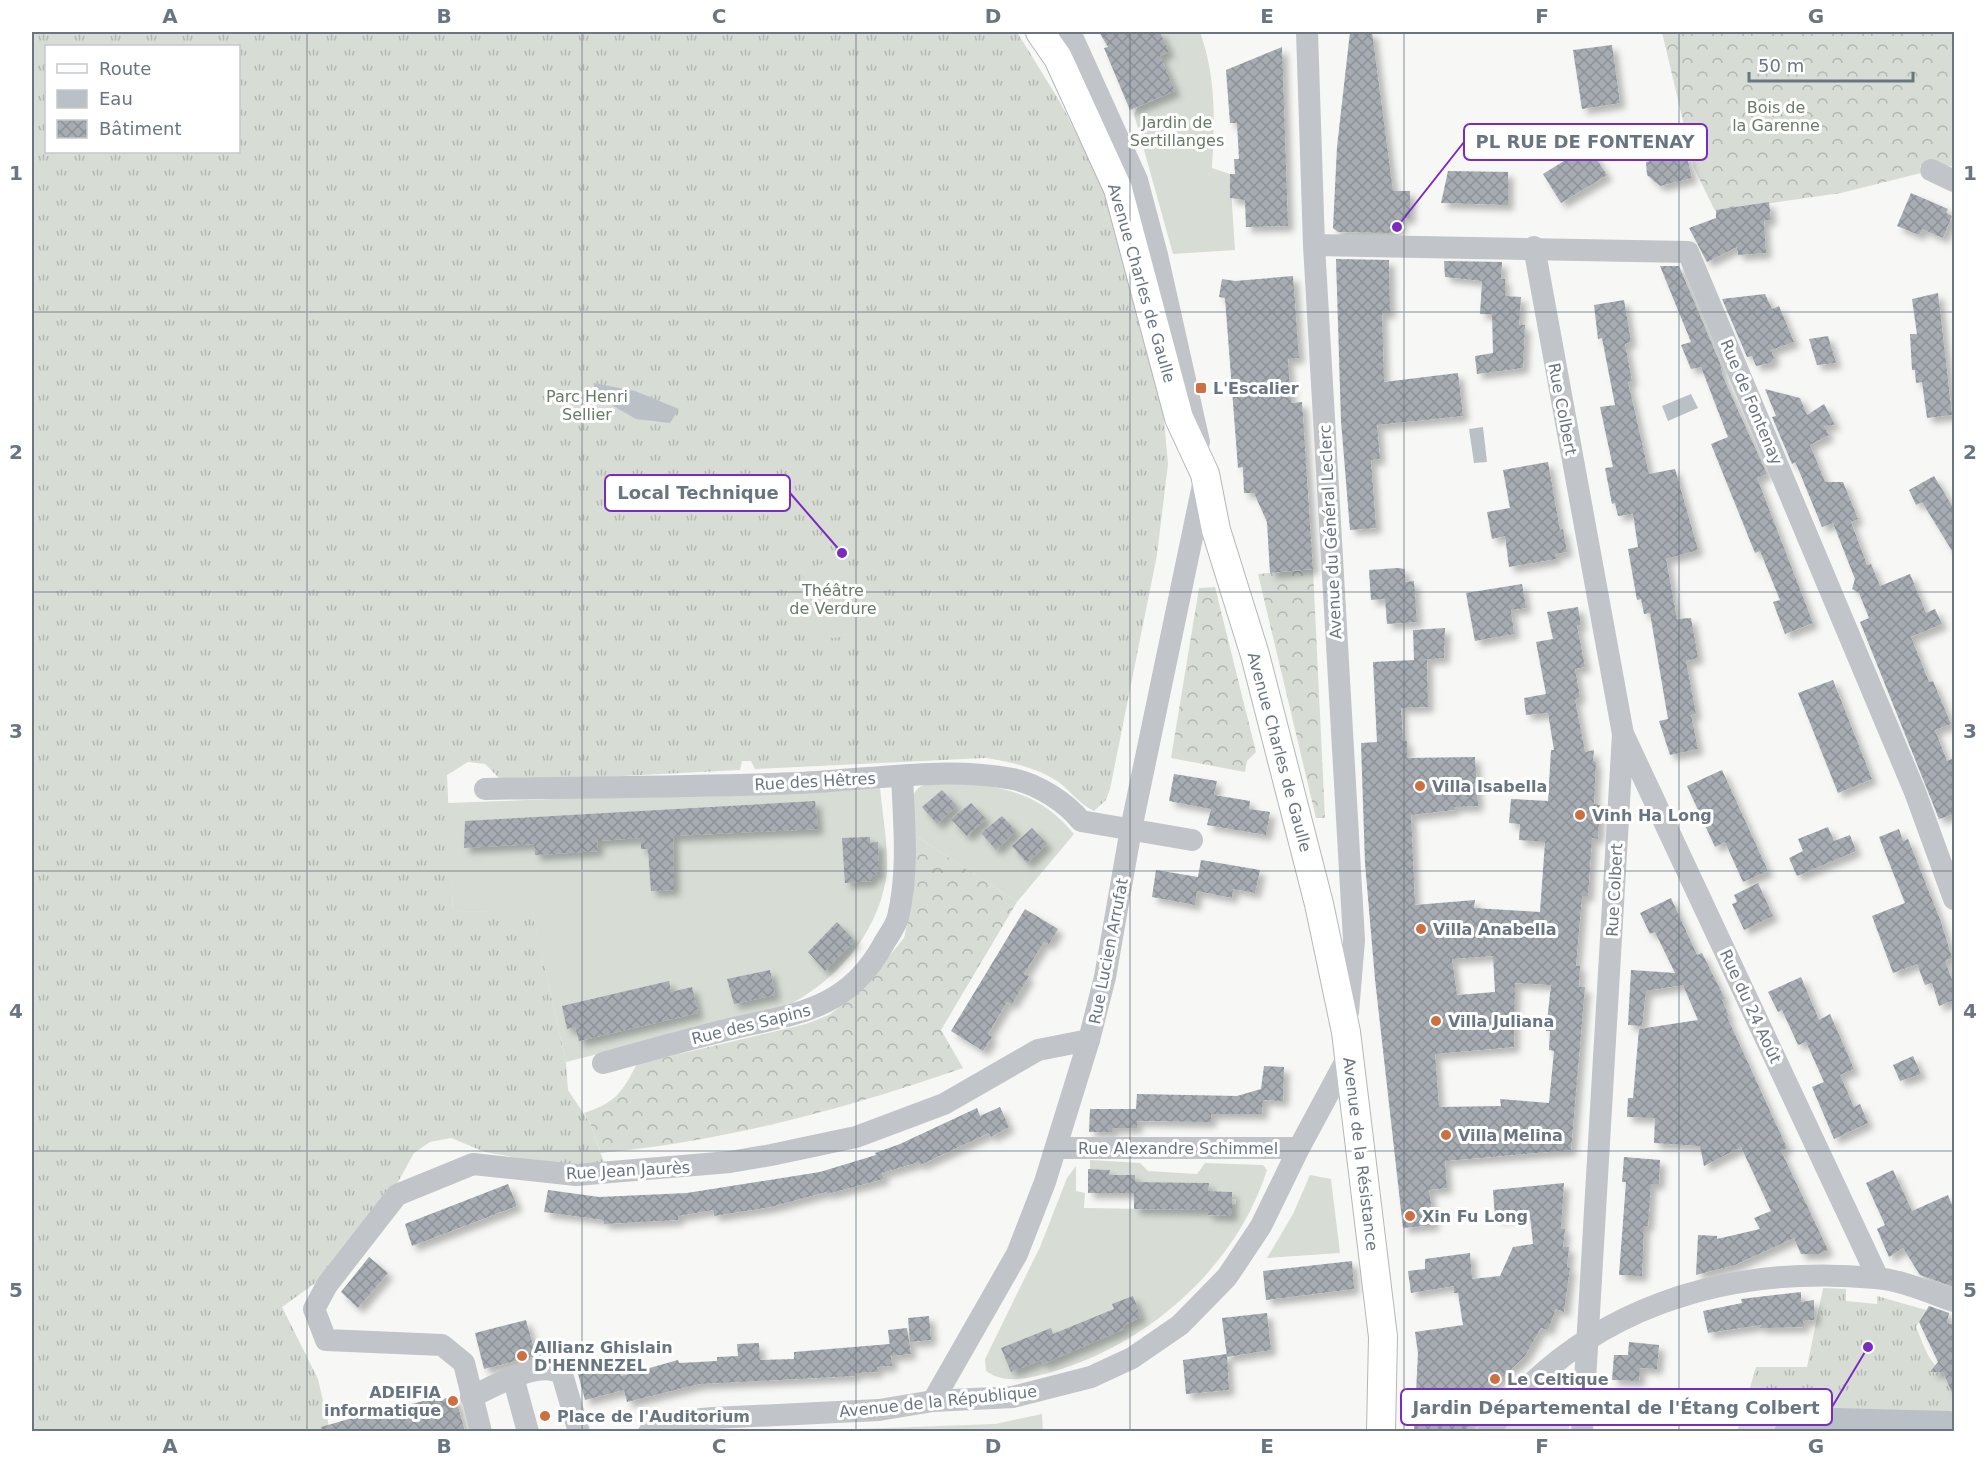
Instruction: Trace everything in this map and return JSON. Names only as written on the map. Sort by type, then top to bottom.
[{"type":"main road","name":"Avenue Charles de Gaulle","points":[[1040,32],[1058,58],[1118,189],[1179,418],[1205,474],[1216,530],[1255,655],[1319,904],[1347,1044]]},
{"type":"main road","points":[[1165,363],[1168,314]]},
{"type":"main road","name":"Avenue de la Résistance","points":[[1347,1044],[1383,1337],[1381,1431]]},
{"type":"main road","name":"Avenue de la Résistance","points":[[1365,1431],[1376,1277]]},
{"type":"street","name":"Avenue Charles de Gaulle","points":[[1070,32],[1137,180],[1157,255],[1168,314],[1205,474]]},
{"type":"street","name":"Avenue du Général Leclerc","points":[[1307,32],[1314,244],[1354,940],[1347,1044]]},
{"type":"street","points":[[1931,170],[1954,181]]},
{"type":"street","name":"Rue de Fontenay","points":[[1314,244],[1688,252],[1915,792],[1954,899]]},
{"type":"street","name":"Rue Colbert","points":[[1534,247],[1623,734],[1582,1431]]},
{"type":"street","name":"Rue Lucien Arrufat","points":[[933,1401],[1017,1254],[1056,1148],[1089,1040],[1105,977],[1131,829],[1205,474]]},
{"type":"street","name":"Rue du 24 Août","points":[[1623,734],[1878,1278]]},
{"type":"street","name":"Rue des Hêtres","points":[[485,789],[800,783],[963,773],[1016,780],[1042,791],[1072,809],[1082,821],[1192,840]]},
{"type":"street","name":"Rue des Sapins","points":[[603,1063],[724,1030],[783,1019],[817,1008],[844,989],[874,962],[897,919],[905,879],[902,776]]},
{"type":"street","name":"Rue Jean Jaurès","points":[[471,1397],[464,1363],[442,1345],[326,1340],[314,1309],[327,1285],[397,1195],[473,1164],[492,1164],[541,1173],[587,1175],[730,1162],[856,1137],[945,1104],[1038,1050],[1089,1040]]},
{"type":"street","name":"Avenue de la République","points":[[649,1431],[672,1422],[713,1418],[879,1410],[933,1401],[1012,1396],[1092,1377],[1132,1358],[1180,1325],[1227,1277],[1262,1226],[1347,1044]]},
{"type":"street","name":"Rue Alexandre Schimmel","points":[[1056,1148],[1299,1148]]},
{"type":"street","points":[[1488,1431],[1514,1397],[1558,1360],[1587,1340],[1634,1314],[1714,1286],[1769,1277],[1878,1278],[1954,1300]]},
{"type":"street","points":[[481,1431],[471,1397],[513,1377],[546,1368],[562,1374],[579,1431]]},
{"type":"street","points":[[513,1377],[528,1431]]},
{"type":"green space","name":"Parc Henri Sellier","points":[[32,32],[1017,32],[1060,102],[1113,205],[1162,398],[1168,464],[1157,555],[1106,800],[1094,811],[1057,781],[1041,772],[985,758],[755,769],[751,761],[742,761],[740,770],[503,782],[485,764],[468,762],[447,775],[453,912],[532,910],[566,1062],[568,1090],[590,1123],[606,1168],[535,1161],[485,1152],[451,1138],[430,1142],[414,1153],[392,1193],[321,1279],[282,1307],[318,1379],[330,1431],[32,1431]]},
{"type":"green space","name":"Jardin de Sertillanges","points":[[1160,32],[1200,32],[1212,82],[1214,133],[1212,168],[1230,174],[1235,250],[1173,254],[1134,114],[1138,107],[1174,91],[1160,56],[1168,52]]},
{"type":"green space","name":"Bois de la Garenne","points":[[1662,32],[1954,32],[1954,167],[1935,163],[1920,166],[1921,173],[1841,193],[1715,211],[1694,168]]},
{"type":"green space","name":"Théâtre de Verdure","points":[[833,562],[848,565],[860,573],[868,585],[871,600],[868,615],[860,627],[848,635],[833,638],[818,635],[806,627],[798,615],[795,600],[798,585],[806,573],[818,565]]},
{"type":"green space","points":[[1313,569],[1325,818],[1316,818],[1258,574]]},
{"type":"green space","points":[[1215,587],[1256,752],[1247,761],[1245,772],[1171,758],[1199,588]]},
{"type":"green space","points":[[951,780],[1004,789],[1033,800],[1061,819],[1074,834],[1017,902],[913,834],[912,800],[914,793],[926,784]]},
{"type":"green space","points":[[880,787],[887,869],[881,900],[873,920],[850,956],[835,971],[802,998],[783,1008],[566,1062],[532,911],[453,912],[447,803]]},
{"type":"green space","points":[[913,834],[1017,902],[941,1030],[963,1068],[830,1110],[739,1132],[648,1148],[601,1153],[584,1113],[611,1101],[622,1090],[637,1064],[806,1024],[829,1015],[861,990],[904,938],[913,897]]},
{"type":"green space","points":[[1090,1160],[1140,1163],[1148,1171],[1197,1174],[1205,1163],[1263,1165],[1267,1170],[1253,1205],[1234,1239],[1211,1269],[1184,1297],[1154,1321],[1122,1342],[1088,1359],[1052,1372],[1018,1379],[993,1375],[986,1371],[985,1359],[1040,1247],[1067,1178],[1076,1166],[1076,1191],[1085,1193],[1084,1208],[1208,1210],[1208,1215],[1232,1216],[1232,1205],[1236,1204],[1236,1199],[1232,1199],[1232,1192],[1208,1191],[1208,1183],[1135,1182],[1135,1175],[1109,1175],[1109,1170],[1090,1169]]},
{"type":"green space","points":[[1310,1175],[1331,1179],[1340,1253],[1267,1258],[1293,1214]]},
{"type":"green space","points":[[1823,1288],[1846,1289],[1846,1301],[1877,1304],[1877,1296],[1926,1310],[1916,1327],[1929,1357],[1939,1368],[1954,1373],[1954,1431],[1737,1432],[1756,1367],[1807,1367]]},
{"type":"green space","points":[[1559,1372],[1572,1373],[1569,1431],[1499,1432],[1528,1400]]},
{"type":"green space","points":[[1042,1414],[1043,1431],[804,1431],[995,1424]]},
{"type":"water","points":[[593,383],[635,391],[679,409],[670,423],[636,419],[598,397]]},
{"type":"water","points":[[1691,394],[1698,408],[1668,421],[1662,406]]},
{"type":"water","points":[[1483,427],[1487,462],[1474,463],[1469,429]]},
{"type":"water","points":[[1797,1407],[1949,1411],[1954,1412],[1954,1431],[1774,1431],[1782,1414]]},
{"type":"building","points":[[1099,32],[1160,32],[1169,52],[1160,56],[1175,91],[1130,110],[1104,48],[1108,47]]},
{"type":"building","points":[[1350,32],[1372,32],[1393,191],[1410,191],[1410,218],[1401,218],[1400,229],[1393,229],[1394,233],[1338,232],[1333,228],[1337,147]]},
{"type":"building","points":[[1612,45],[1620,103],[1582,109],[1573,50]]},
{"type":"building","points":[[1282,47],[1288,226],[1246,227],[1245,200],[1230,198],[1230,174],[1235,174],[1234,159],[1239,159],[1237,123],[1230,123],[1226,70]]},
{"type":"building","points":[[1588,146],[1607,175],[1561,203],[1543,174]]},
{"type":"building","points":[[1686,153],[1692,178],[1660,186],[1647,175],[1646,162]]},
{"type":"building","points":[[1448,171],[1508,172],[1508,205],[1441,203]]},
{"type":"building","points":[[1911,193],[1948,209],[1946,213],[1952,216],[1943,238],[1922,229],[1919,235],[1897,226]]},
{"type":"building","points":[[1769,202],[1771,220],[1764,221],[1766,253],[1738,255],[1737,247],[1707,262],[1689,228],[1716,218],[1716,210]]},
{"type":"building","points":[[1336,259],[1389,260],[1390,313],[1382,313],[1384,382],[1458,373],[1463,416],[1377,425],[1380,459],[1371,460],[1376,528],[1350,530],[1341,421]]},
{"type":"building","points":[[1444,261],[1502,262],[1501,279],[1505,279],[1505,296],[1521,297],[1519,325],[1525,325],[1523,368],[1477,374],[1475,356],[1493,353],[1492,314],[1480,314],[1482,281],[1445,277]]},
{"type":"building","points":[[1660,266],[1679,266],[1720,363],[1723,377],[1767,474],[1757,478],[1813,623],[1785,634],[1773,602],[1780,600],[1760,551],[1755,553],[1711,444],[1728,437],[1701,367],[1691,369],[1681,345],[1691,342]]},
{"type":"building","points":[[1293,276],[1299,358],[1288,359],[1291,403],[1302,402],[1313,569],[1270,573],[1267,522],[1254,493],[1244,493],[1243,467],[1238,468],[1225,298],[1219,297],[1222,279],[1235,281]]},
{"type":"building","points":[[1938,293],[1952,415],[1927,418],[1922,382],[1916,383],[1915,370],[1912,370],[1910,334],[1917,334],[1912,299]]},
{"type":"building","points":[[1765,294],[1772,309],[1779,306],[1794,342],[1771,350],[1774,358],[1771,363],[1756,366],[1752,356],[1747,357],[1722,299]]},
{"type":"building","points":[[1624,300],[1631,342],[1625,344],[1632,381],[1628,382],[1649,474],[1675,469],[1698,550],[1666,559],[1677,619],[1691,618],[1698,658],[1686,661],[1696,714],[1691,715],[1698,749],[1670,755],[1659,721],[1668,719],[1650,613],[1644,614],[1641,599],[1637,600],[1628,549],[1638,547],[1633,514],[1618,516],[1615,503],[1612,504],[1605,468],[1613,467],[1600,407],[1615,405],[1602,338],[1598,339],[1594,305]]},
{"type":"building","points":[[1828,336],[1836,363],[1817,365],[1809,339]]},
{"type":"building","points":[[1765,389],[1800,398],[1807,415],[1824,404],[1835,425],[1824,426],[1829,435],[1810,445],[1825,482],[1843,482],[1858,519],[1851,522],[1867,565],[1871,564],[1880,586],[1910,574],[1926,613],[1935,609],[1942,624],[1911,637],[1929,682],[1933,681],[1951,724],[1935,730],[1947,761],[1954,758],[1954,814],[1939,819],[1860,622],[1869,618],[1859,593],[1852,589],[1855,579],[1833,523],[1822,527],[1797,466],[1795,462],[1792,464],[1772,417],[1776,416]]},
{"type":"building","points":[[1548,462],[1560,530],[1563,529],[1567,552],[1555,554],[1556,559],[1509,567],[1505,536],[1492,539],[1487,512],[1510,508],[1503,470]]},
{"type":"building","points":[[1934,476],[1954,509],[1954,554],[1922,502],[1916,505],[1909,490]]},
{"type":"building","points":[[1405,569],[1405,582],[1414,581],[1417,622],[1387,624],[1385,599],[1371,600],[1369,570]]},
{"type":"building","points":[[1522,584],[1526,608],[1511,610],[1514,634],[1475,641],[1466,593]]},
{"type":"building","points":[[1578,607],[1581,625],[1577,626],[1585,667],[1575,669],[1580,697],[1575,700],[1585,752],[1594,750],[1593,761],[1596,762],[1594,804],[1600,805],[1598,839],[1592,838],[1588,896],[1582,896],[1576,966],[1580,966],[1579,987],[1585,987],[1571,1150],[1445,1161],[1447,1188],[1429,1190],[1434,1225],[1403,1228],[1375,979],[1365,863],[1361,743],[1377,742],[1373,662],[1414,660],[1413,630],[1445,628],[1444,658],[1427,659],[1428,707],[1401,708],[1403,741],[1407,741],[1407,758],[1475,757],[1478,806],[1454,807],[1454,810],[1411,815],[1415,905],[1475,900],[1474,908],[1540,912],[1545,842],[1519,840],[1520,824],[1509,823],[1511,799],[1548,801],[1551,750],[1554,750],[1548,713],[1526,715],[1524,698],[1546,694],[1536,642],[1553,639],[1547,612]],"holes":[[[1493,956],[1495,992],[1457,995],[1452,959]],[[1515,983],[1551,985],[1546,1031],[1550,1031],[1549,1050],[1554,1051],[1549,1103],[1500,1099],[1501,1106],[1439,1107],[1435,1054],[1514,1047]]]},
{"type":"building","points":[[1833,680],[1872,779],[1838,793],[1798,693]]},
{"type":"building","points":[[1722,770],[1768,871],[1743,882],[1725,842],[1715,847],[1687,786]]},
{"type":"building","points":[[1174,774],[1217,781],[1214,795],[1250,801],[1249,809],[1270,812],[1266,835],[1207,825],[1211,809],[1169,801]]},
{"type":"building","points":[[942,790],[957,806],[937,824],[922,807]]},
{"type":"building","points":[[815,801],[818,829],[673,836],[674,890],[651,891],[648,849],[641,849],[641,838],[597,841],[598,851],[553,854],[535,855],[534,844],[464,848],[465,821]]},
{"type":"building","points":[[971,803],[986,819],[967,836],[951,819]]},
{"type":"building","points":[[1002,816],[1016,831],[996,850],[981,833]]},
{"type":"building","points":[[1828,827],[1834,841],[1850,835],[1856,851],[1797,876],[1789,858],[1803,851],[1798,839]]},
{"type":"building","points":[[1032,828],[1047,844],[1027,863],[1012,846]]},
{"type":"building","points":[[1899,829],[1903,841],[1908,839],[1941,922],[1952,958],[1945,961],[1954,985],[1954,1000],[1939,1006],[1932,983],[1925,985],[1917,964],[1893,973],[1872,916],[1905,903],[1879,837]]},
{"type":"building","points":[[870,837],[870,843],[878,842],[879,874],[872,876],[872,881],[845,883],[842,838]]},
{"type":"building","points":[[1201,860],[1260,870],[1255,893],[1233,889],[1232,898],[1197,891],[1195,905],[1152,897],[1156,870],[1198,877]]},
{"type":"building","points":[[1758,883],[1773,916],[1744,930],[1732,904],[1737,902],[1734,895]]},
{"type":"building","points":[[1671,898],[1697,955],[1702,953],[1725,999],[1722,1000],[1729,1016],[1727,1017],[1787,1148],[1781,1151],[1828,1250],[1818,1254],[1801,1254],[1794,1238],[1735,1265],[1696,1275],[1698,1235],[1717,1236],[1717,1239],[1760,1229],[1754,1218],[1771,1211],[1741,1147],[1704,1166],[1700,1146],[1654,1143],[1655,1118],[1627,1117],[1628,1098],[1633,1098],[1639,1029],[1698,1020],[1683,985],[1646,991],[1642,1026],[1628,1025],[1631,970],[1675,973],[1655,932],[1650,934],[1640,913]]},
{"type":"building","points":[[1025,909],[1058,929],[1049,944],[1044,942],[1024,974],[1029,976],[1012,1004],[1007,1002],[988,1034],[992,1037],[983,1051],[951,1031]]},
{"type":"building","points":[[837,922],[855,941],[825,971],[808,952]]},
{"type":"building","points":[[770,970],[775,995],[734,1004],[727,979]]},
{"type":"building","points":[[1801,977],[1819,1020],[1830,1014],[1854,1069],[1840,1075],[1854,1107],[1860,1104],[1868,1123],[1834,1139],[1812,1087],[1824,1082],[1806,1042],[1798,1045],[1782,1010],[1778,1012],[1768,992]]},
{"type":"building","points":[[669,981],[671,992],[692,987],[698,1013],[579,1041],[575,1027],[567,1029],[562,1006]]},
{"type":"building","points":[[1913,1056],[1921,1074],[1900,1081],[1893,1065]]},
{"type":"building","points":[[1264,1066],[1284,1067],[1283,1101],[1263,1100],[1262,1114],[1211,1114],[1211,1122],[1137,1121],[1137,1128],[1112,1128],[1112,1132],[1089,1132],[1090,1109],[1136,1109],[1137,1094],[1237,1096],[1261,1089]]},
{"type":"building","points":[[1000,1107],[1009,1127],[991,1137],[989,1133],[920,1165],[919,1162],[882,1173],[884,1179],[771,1207],[714,1216],[713,1210],[678,1216],[678,1220],[604,1224],[604,1220],[544,1212],[548,1190],[599,1197],[687,1193],[820,1172],[876,1155],[875,1153],[900,1144],[977,1108],[980,1116]]},
{"type":"building","points":[[1624,1157],[1660,1160],[1659,1184],[1651,1184],[1648,1226],[1644,1226],[1642,1276],[1619,1275],[1626,1182],[1622,1182]]},
{"type":"building","points":[[1088,1169],[1110,1170],[1109,1175],[1135,1175],[1135,1182],[1209,1183],[1208,1191],[1232,1192],[1232,1216],[1208,1215],[1208,1210],[1134,1209],[1134,1193],[1088,1193]]},
{"type":"building","points":[[1893,1170],[1912,1211],[1948,1195],[1954,1210],[1954,1287],[1920,1275],[1903,1248],[1889,1257],[1877,1229],[1885,1225],[1866,1183]]},
{"type":"building","points":[[1564,1183],[1561,1229],[1565,1229],[1563,1247],[1569,1247],[1567,1267],[1570,1268],[1564,1312],[1556,1309],[1548,1330],[1541,1328],[1525,1356],[1490,1389],[1496,1394],[1466,1431],[1414,1431],[1418,1353],[1415,1332],[1463,1325],[1458,1293],[1454,1293],[1454,1286],[1411,1293],[1408,1271],[1425,1269],[1425,1259],[1470,1253],[1472,1279],[1500,1276],[1513,1247],[1533,1244],[1530,1215],[1495,1218],[1493,1190]]},
{"type":"building","points":[[508,1184],[517,1206],[412,1246],[405,1224]]},
{"type":"building","points":[[369,1257],[388,1273],[358,1308],[341,1292]]},
{"type":"building","points":[[1352,1261],[1354,1289],[1266,1300],[1263,1271]]},
{"type":"building","points":[[1801,1292],[1801,1302],[1814,1300],[1814,1320],[1803,1321],[1804,1327],[1760,1328],[1761,1325],[1708,1333],[1703,1311],[1742,1303],[1741,1299]]},
{"type":"building","points":[[1133,1296],[1141,1317],[1123,1326],[1124,1329],[1043,1364],[1041,1360],[1011,1372],[1001,1348],[1051,1328],[1053,1334],[1114,1309],[1112,1304]]},
{"type":"building","points":[[1929,1306],[1949,1313],[1947,1323],[1954,1325],[1954,1397],[1943,1372],[1930,1372],[1938,1362],[1919,1322]]},
{"type":"building","points":[[1267,1313],[1271,1350],[1227,1357],[1222,1318]]},
{"type":"building","points":[[929,1316],[931,1340],[910,1342],[908,1318]]},
{"type":"building","points":[[526,1320],[536,1356],[484,1369],[475,1333]]},
{"type":"building","points":[[907,1328],[911,1354],[891,1356],[888,1330]]},
{"type":"building","points":[[1629,1342],[1659,1345],[1657,1369],[1640,1368],[1639,1381],[1612,1380],[1614,1355],[1628,1355]]},
{"type":"building","points":[[759,1343],[760,1360],[794,1359],[794,1352],[890,1344],[892,1366],[877,1367],[878,1372],[855,1373],[855,1376],[700,1384],[627,1402],[624,1390],[585,1400],[578,1374],[618,1364],[621,1376],[678,1360],[679,1363],[717,1361],[717,1357],[738,1356],[737,1344]]},
{"type":"building","points":[[1227,1354],[1229,1390],[1186,1394],[1183,1360]]},
{"type":"building","points":[[455,1396],[465,1431],[322,1431],[321,1427],[391,1407],[392,1409],[435,1398],[435,1401]]},
{"type":"place","name":"PL RUE DE FONTENAY","points":[[1397,227]]},
{"type":"place","name":"L'Escalier","points":[[1201,388]]},
{"type":"place","name":"Local Technique","points":[[842,553]]},
{"type":"place","name":"Villa Isabella","points":[[1420,786]]},
{"type":"place","name":"Vinh Ha Long","points":[[1580,815]]},
{"type":"place","name":"Villa Anabella","points":[[1421,929]]},
{"type":"place","name":"Villa Juliana","points":[[1436,1021]]},
{"type":"place","name":"Villa Melina","points":[[1446,1135]]},
{"type":"place","name":"Xin Fu Long","points":[[1410,1216]]},
{"type":"place","name":"Jardin Départemental de l'Étang Colbert","points":[[1868,1347]]},
{"type":"place","name":"Allianz Ghislain D'HENNEZEL","points":[[522,1356]]},
{"type":"place","name":"Le Celtique","points":[[1495,1379]]},
{"type":"place","name":"ADEIFIA informatique","points":[[453,1401]]},
{"type":"place","name":"Place de l'Auditorium","points":[[545,1416]]}]
